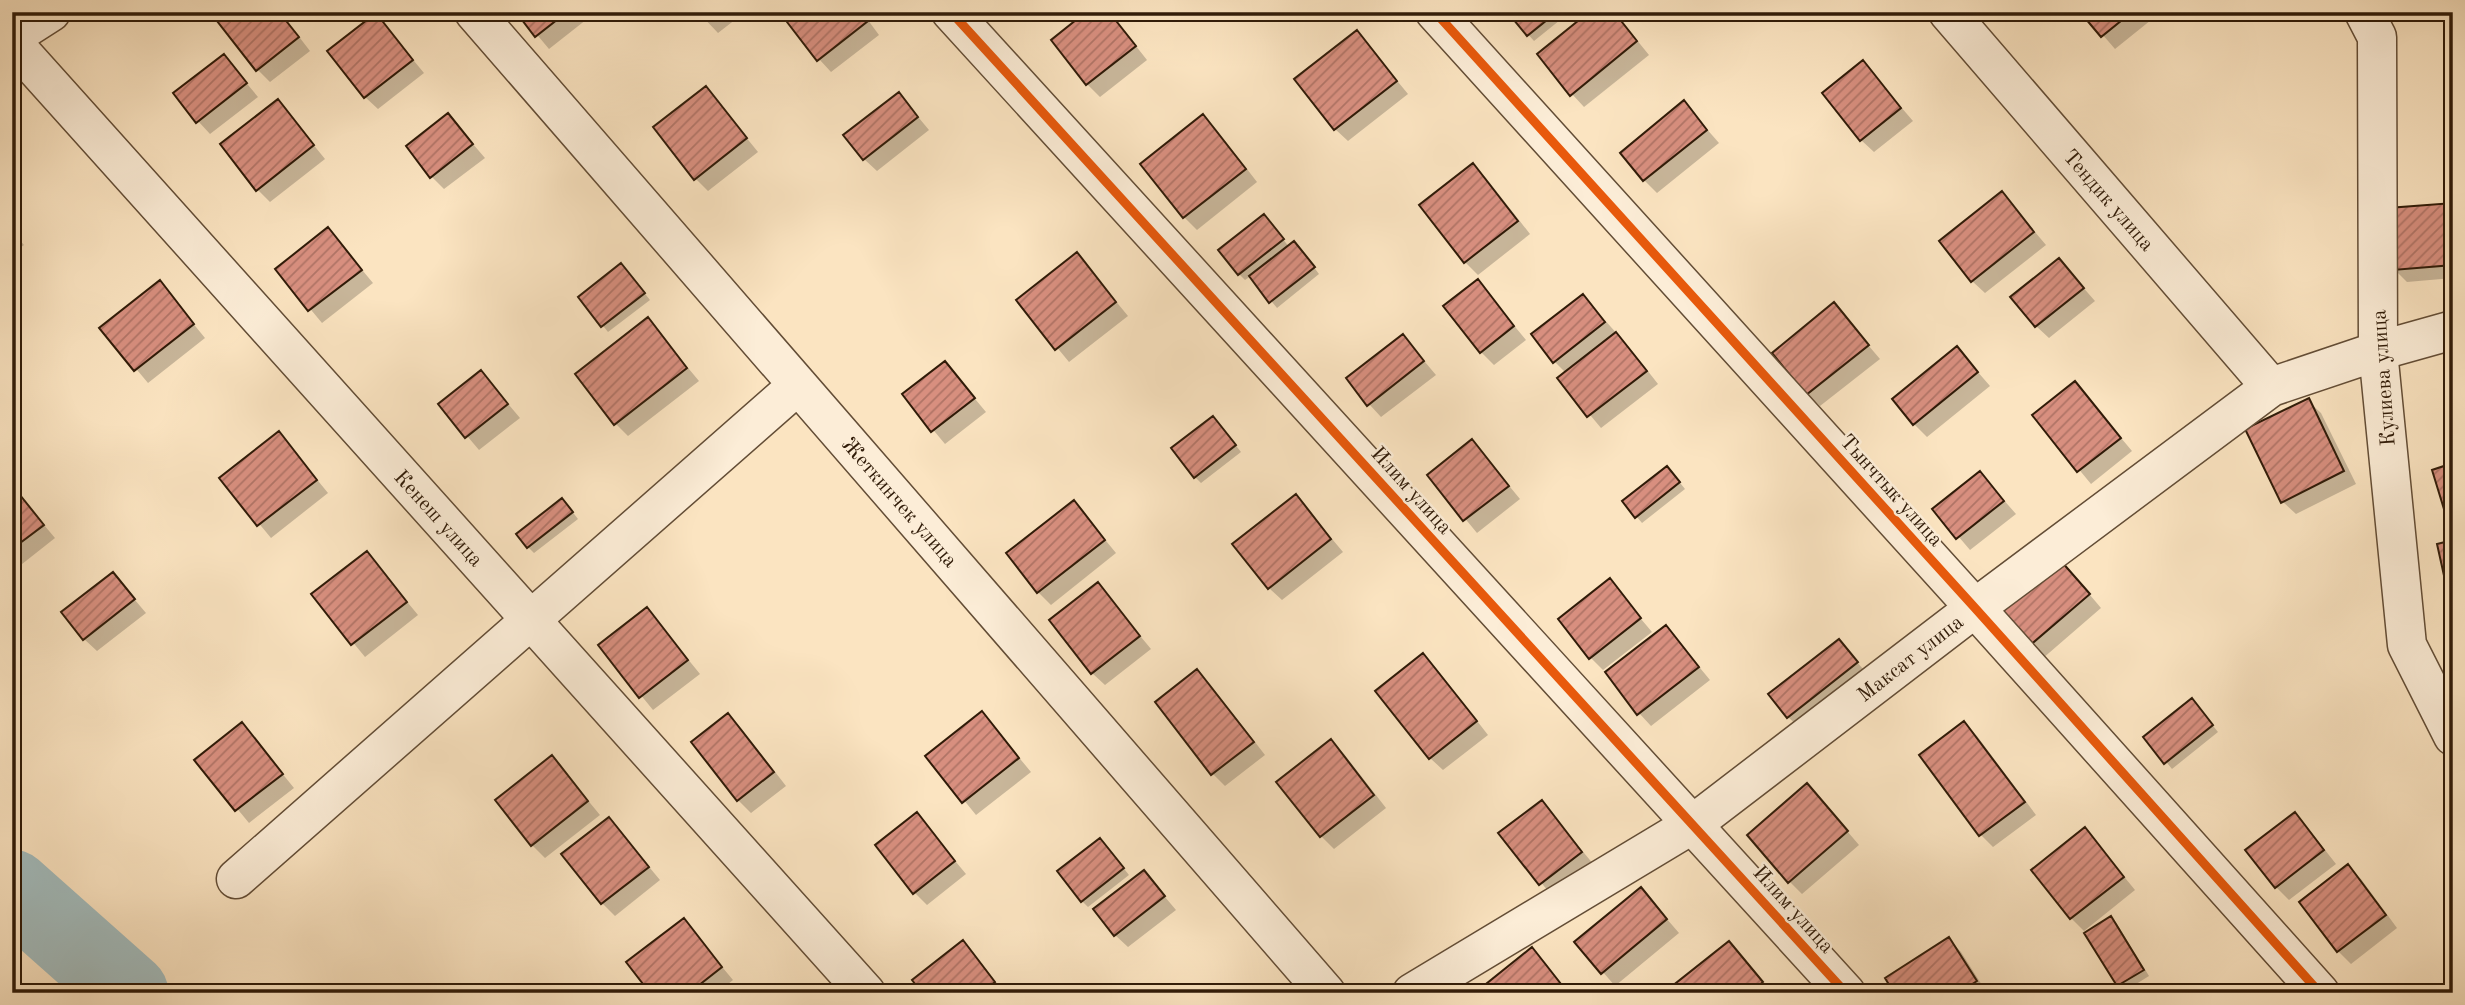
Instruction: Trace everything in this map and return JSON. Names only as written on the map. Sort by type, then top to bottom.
[{"type":"street","points":[[12,40],[51,12]]},
{"type":"street","name":"Жеткинчек улица","points":[[474,12],[1326,993]]},
{"type":"street","name":"Илим улица","points":[[951,12],[1846,993]]},
{"type":"street","name":"Тынчтык улица","points":[[1435,12],[2320,993]]},
{"type":"street","name":"Тендик улица","points":[[1948,12],[2271,387]]},
{"type":"street","name":"Кулиева улица","points":[[2364,12],[2377,37],[2378,351],[2407,645],[2453,736]]},
{"type":"street","name":"Кенеш улица","points":[[12,40],[866,993]]},
{"type":"street","name":"Максат улица","points":[[1412,993],[1693,824],[1975,608],[2271,387],[2378,351],[2453,330]]},
{"type":"street","points":[[236,879],[798,385]]},
{"type":"building","points":[[210,12],[279,12],[299,37],[256,71]]},
{"type":"building","points":[[516,12],[567,12],[535,37]]},
{"type":"building","points":[[799,12],[861,12],[868,21],[817,61],[787,22]]},
{"type":"building","points":[[1086,12],[1109,12],[1136,46],[1086,85],[1051,40]]},
{"type":"building","points":[[1557,12],[1527,36],[1509,14]]},
{"type":"building","points":[[1589,12],[1614,12],[1637,41],[1570,96],[1537,54]]},
{"type":"building","points":[[2080,12],[2132,12],[2101,37]]},
{"type":"building","points":[[376,13],[413,60],[364,98],[327,51]]},
{"type":"building","points":[[1357,30],[1397,81],[1334,130],[1294,79]]},
{"type":"building","points":[[224,54],[247,83],[196,123],[173,93]]},
{"type":"building","points":[[1863,60],[1901,108],[1860,141],[1822,93]]},
{"type":"building","points":[[706,86],[747,138],[694,180],[653,127]]},
{"type":"building","points":[[899,92],[918,117],[863,160],[843,135]]},
{"type":"building","points":[[278,99],[314,145],[256,191],[220,144]]},
{"type":"building","points":[[1684,100],[1707,130],[1643,181],[1620,153]]},
{"type":"building","points":[[448,113],[473,144],[430,178],[406,146]]},
{"type":"building","points":[[1203,114],[1246,169],[1183,218],[1140,164]]},
{"type":"building","points":[[1473,163],[1518,221],[1464,263],[1419,205]]},
{"type":"building","points":[[2002,191],[2034,232],[1971,282],[1939,241]]},
{"type":"building","points":[[2453,203],[2453,265],[2393,270],[2388,208]]},
{"type":"building","points":[[1264,214],[1284,239],[1238,275],[1218,250]]},
{"type":"building","points":[[328,227],[362,270],[308,311],[275,269]]},
{"type":"building","points":[[1294,241],[1315,267],[1269,303],[1249,276]]},
{"type":"building","points":[[1077,252],[1116,302],[1055,350],[1016,300]]},
{"type":"building","points":[[2059,258],[2084,288],[2035,327],[2010,297]]},
{"type":"building","points":[[621,263],[645,293],[601,327],[578,297]]},
{"type":"building","points":[[1478,279],[1514,326],[1480,353],[1443,306]]},
{"type":"building","points":[[160,280],[194,324],[134,371],[99,328]]},
{"type":"building","points":[[1583,294],[1605,322],[1553,363],[1531,334]]},
{"type":"building","points":[[1834,302],[1869,345],[1806,395],[1772,353]]},
{"type":"building","points":[[648,317],[687,368],[614,425],[575,374]]},
{"type":"building","points":[[1616,332],[1647,371],[1587,417],[1557,378]]},
{"type":"building","points":[[1403,334],[1424,361],[1367,406],[1346,378]]},
{"type":"building","points":[[1957,346],[1978,372],[1913,425],[1892,399]]},
{"type":"building","points":[[945,361],[975,398],[931,432],[902,394]]},
{"type":"building","points":[[481,370],[508,404],[465,438],[438,404]]},
{"type":"building","points":[[2075,381],[2121,438],[2077,472],[2032,415]]},
{"type":"building","points":[[2309,398],[2344,471],[2281,503],[2245,429]]},
{"type":"building","points":[[1213,416],[1236,445],[1194,478],[1171,448]]},
{"type":"building","points":[[279,431],[317,480],[257,526],[219,478]]},
{"type":"building","points":[[1472,439],[1509,486],[1463,521],[1427,475]]},
{"type":"building","points":[[2453,463],[2453,531],[2451,532],[2432,470]]},
{"type":"building","points":[[1667,466],[1680,482],[1635,518],[1622,501]]},
{"type":"building","points":[[1980,471],[2004,501],[1956,539],[1932,509]]},
{"type":"building","points":[[12,485],[44,525],[12,549]]},
{"type":"building","points":[[1296,494],[1331,539],[1268,589],[1232,544]]},
{"type":"building","points":[[562,498],[573,512],[527,548],[516,534]]},
{"type":"building","points":[[1074,500],[1105,540],[1037,593],[1006,553]]},
{"type":"building","points":[[2453,540],[2453,588],[2447,589],[2437,544]]},
{"type":"building","points":[[367,551],[407,602],[351,645],[311,594]]},
{"type":"building","points":[[2061,561],[2090,594],[2028,647],[1999,614]]},
{"type":"building","points":[[113,572],[135,599],[83,640],[61,612]]},
{"type":"building","points":[[1610,578],[1641,618],[1589,659],[1558,619]]},
{"type":"building","points":[[1098,582],[1140,636],[1091,674],[1049,620]]},
{"type":"building","points":[[647,607],[688,660],[639,698],[598,645]]},
{"type":"building","points":[[1666,625],[1699,667],[1637,715],[1605,672]]},
{"type":"building","points":[[1839,639],[1858,662],[1787,718],[1768,694]]},
{"type":"building","points":[[1423,653],[1477,721],[1429,759],[1375,691]]},
{"type":"building","points":[[1197,669],[1254,742],[1211,775],[1155,702]]},
{"type":"building","points":[[2192,698],[2213,725],[2164,764],[2143,737]]},
{"type":"building","points":[[982,711],[1019,758],[962,803],[925,756]]},
{"type":"building","points":[[728,713],[774,772],[737,801],[691,742]]},
{"type":"building","points":[[1964,721],[2025,802],[1979,836],[1919,755]]},
{"type":"building","points":[[242,722],[283,774],[235,811],[194,760]]},
{"type":"building","points":[[1331,739],[1374,795],[1320,837],[1276,782]]},
{"type":"building","points":[[552,755],[588,801],[531,846],[495,800]]},
{"type":"building","points":[[1807,783],[1848,831],[1788,883],[1747,835]]},
{"type":"building","points":[[1542,800],[1582,852],[1539,885],[1498,833]]},
{"type":"building","points":[[917,812],[955,861],[913,894],[875,845]]},
{"type":"building","points":[[2295,812],[2324,850],[2275,888],[2245,850]]},
{"type":"building","points":[[609,817],[649,867],[601,904],[561,854]]},
{"type":"building","points":[[2085,827],[2124,877],[2070,919],[2031,870]]},
{"type":"building","points":[[1100,838],[1124,868],[1081,902],[1057,871]]},
{"type":"building","points":[[2348,864],[2386,915],[2337,952],[2299,902]]},
{"type":"building","points":[[1144,870],[1165,896],[1114,936],[1093,909]]},
{"type":"building","points":[[1641,887],[1667,919],[1601,974],[1574,942]]},
{"type":"building","points":[[2111,916],[2144,970],[2117,986],[2084,933]]},
{"type":"building","points":[[684,918],[722,967],[689,993],[650,993],[626,962]]},
{"type":"building","points":[[1949,937],[1977,981],[1958,993],[1894,993],[1885,978]]},
{"type":"building","points":[[963,940],[995,982],[981,993],[922,993],[912,980]]},
{"type":"building","points":[[1729,941],[1763,982],[1750,993],[1676,993],[1671,987]]},
{"type":"building","points":[[1532,947],[1561,984],[1550,993],[1493,993],[1486,984]]},
{"type":"waterway","points":[[12,889],[129,993]]},
{"type":"cycle path","points":[[951,12],[1846,993]]},
{"type":"cycle path","points":[[1435,12],[2320,993]]}]
